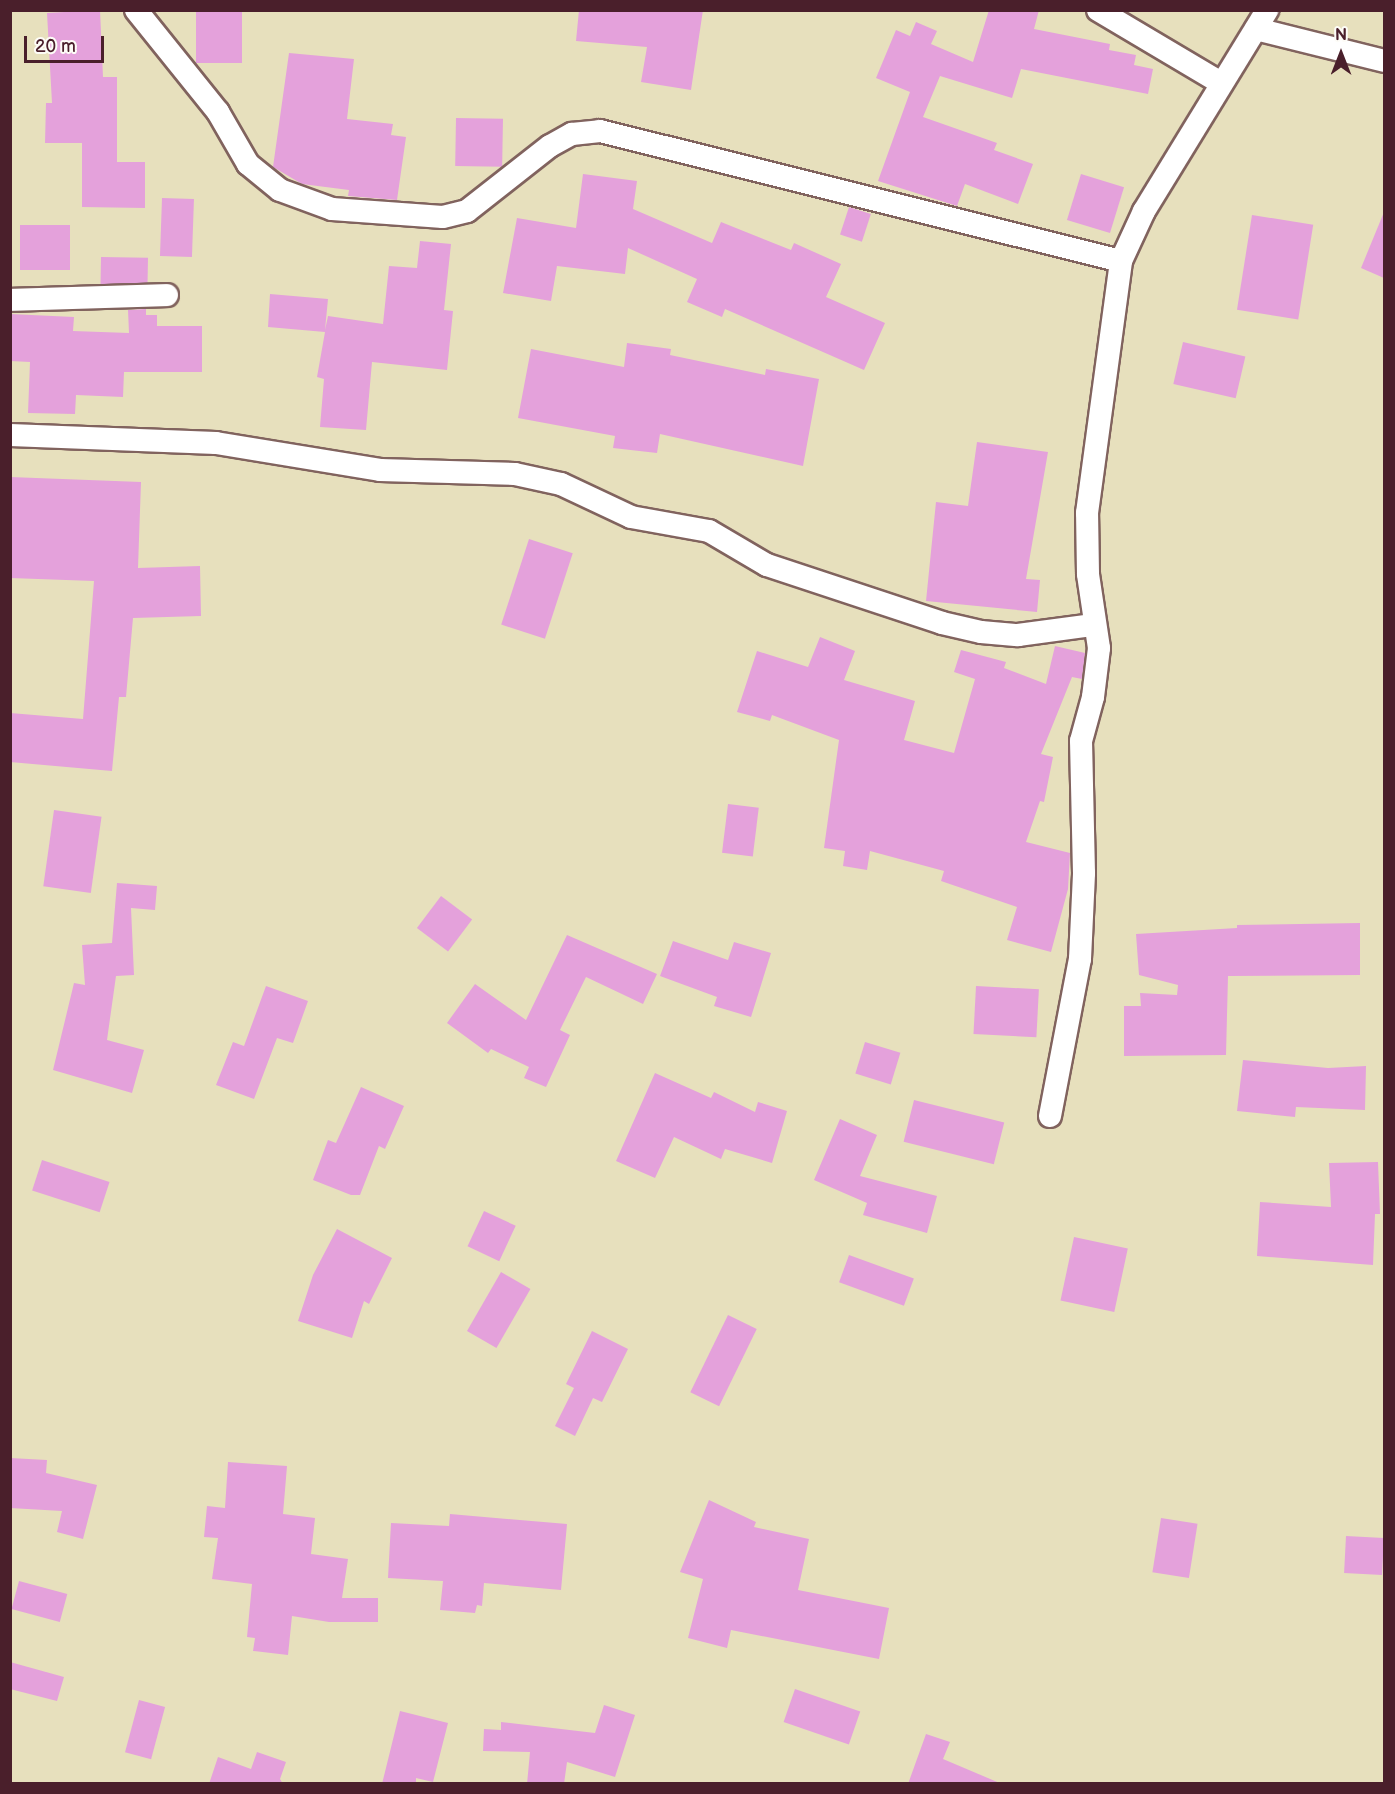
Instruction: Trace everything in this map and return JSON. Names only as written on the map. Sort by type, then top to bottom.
[{"type":"street","points":[[136,10],[218,112],[248,164],[280,190],[332,209],[443,217],[467,211],[550,146],[572,134],[600,131],[1121,261]]},
{"type":"street","points":[[1098,10],[1221,83]]},
{"type":"street","points":[[1050,1116],[1080,959],[1084,873],[1081,741],[1093,697],[1100,648],[1093,625],[1087,513],[1121,261],[1144,211],[1261,20],[1384,61]]},
{"type":"street","points":[[10,300],[167,295]]},
{"type":"street","points":[[10,435],[216,443],[380,471],[515,474],[561,484],[631,517],[709,531],[767,565],[942,623],[981,632],[1018,635],[1093,625]]},
{"type":"building","points":[[100,10],[103,77],[117,77],[117,162],[145,162],[145,208],[82,207],[82,143],[45,143],[46,103],[52,103],[47,13]]},
{"type":"building","points":[[196,10],[242,10],[242,63],[196,63]]},
{"type":"building","points":[[579,10],[703,10],[691,90],[641,82],[647,47],[576,41]]},
{"type":"building","points":[[989,10],[1039,10],[1034,29],[1110,44],[1109,50],[1136,55],[1134,65],[1153,69],[1148,94],[1021,69],[1012,98],[940,76],[923,117],[997,143],[994,150],[1033,164],[1018,204],[965,184],[957,206],[878,181],[910,92],[876,78],[896,30],[910,36],[916,22],[937,31],[931,44],[973,62]]},
{"type":"building","points":[[289,53],[354,59],[347,119],[393,124],[391,135],[406,137],[397,200],[348,196],[349,190],[302,184],[273,167]]},
{"type":"building","points":[[456,118],[503,119],[502,167],[455,166]]},
{"type":"building","points":[[583,174],[637,181],[633,209],[712,243],[721,222],[791,250],[794,243],[841,264],[826,297],[885,323],[864,370],[725,309],[722,317],[687,302],[697,279],[628,248],[625,274],[557,266],[551,301],[503,293],[517,218],[576,228]]},
{"type":"building","points":[[1081,174],[1124,187],[1110,233],[1067,220]]},
{"type":"building","points":[[162,198],[194,199],[192,257],[160,256]]},
{"type":"building","points":[[849,207],[871,214],[862,242],[840,235]]},
{"type":"building","points":[[1384,212],[1384,278],[1361,268]]},
{"type":"building","points":[[1252,215],[1313,225],[1298,320],[1237,310]]},
{"type":"building","points":[[20,225],[70,225],[70,270],[20,270]]},
{"type":"building","points":[[420,241],[451,244],[444,310],[453,311],[447,370],[372,362],[366,430],[320,427],[324,379],[317,377],[325,332],[268,327],[270,294],[328,299],[325,330],[328,316],[383,324],[389,266],[417,268]]},
{"type":"building","points":[[101,257],[148,258],[148,285],[101,284]]},
{"type":"building","points":[[146,309],[146,315],[157,315],[157,326],[202,326],[202,372],[124,372],[123,397],[76,395],[75,414],[28,413],[30,362],[10,361],[10,314],[74,317],[73,331],[129,333],[128,310]]},
{"type":"building","points":[[1183,342],[1245,356],[1236,398],[1173,384]]},
{"type":"building","points":[[627,343],[671,349],[670,355],[765,375],[766,369],[819,379],[803,466],[660,434],[657,453],[613,448],[615,436],[518,418],[531,349],[624,367]]},
{"type":"building","points":[[977,442],[1048,452],[1026,579],[1040,580],[1037,612],[926,601],[936,502],[968,506]]},
{"type":"building","points":[[10,477],[141,482],[138,568],[200,566],[201,616],[133,618],[126,697],[119,697],[112,771],[10,762],[10,713],[83,719],[94,581],[10,578]]},
{"type":"building","points":[[529,539],[573,553],[545,639],[501,625]]},
{"type":"building","points":[[820,637],[855,651],[844,680],[915,701],[904,740],[954,753],[975,679],[954,672],[961,650],[1006,662],[1004,668],[1046,684],[1055,646],[1085,653],[1082,679],[1072,677],[1041,754],[1053,757],[1044,802],[1040,801],[1026,842],[1070,853],[1068,889],[1051,952],[1007,940],[1017,907],[941,881],[944,871],[870,851],[867,870],[843,866],[845,851],[824,848],[839,740],[772,715],[770,721],[737,712],[757,651],[808,667]]},
{"type":"building","points":[[728,804],[759,808],[753,856],[722,853]]},
{"type":"building","points":[[54,810],[102,817],[91,893],[43,886]]},
{"type":"building","points":[[117,883],[157,886],[155,910],[131,908],[134,975],[116,976],[107,1040],[144,1050],[132,1093],[53,1070],[74,983],[85,985],[82,945],[112,943]]},
{"type":"building","points":[[441,896],[472,919],[448,951],[417,928]]},
{"type":"building","points":[[1360,923],[1360,975],[1228,976],[1226,1055],[1124,1056],[1124,1006],[1141,1006],[1140,993],[1177,995],[1178,985],[1139,975],[1136,934],[1237,928],[1237,925]]},
{"type":"building","points":[[567,935],[657,974],[643,1004],[586,977],[560,1030],[570,1035],[546,1087],[524,1078],[529,1067],[491,1049],[488,1053],[447,1023],[475,984],[526,1020]]},
{"type":"building","points":[[673,941],[728,960],[734,942],[771,953],[751,1017],[714,1006],[717,997],[660,976]]},
{"type":"building","points":[[266,986],[308,1001],[293,1043],[277,1038],[254,1099],[216,1085],[233,1042],[244,1046]]},
{"type":"building","points":[[976,986],[1039,989],[1036,1037],[973,1034]]},
{"type":"building","points":[[865,1042],[900,1053],[891,1084],[855,1074]]},
{"type":"building","points":[[1243,1060],[1328,1068],[1366,1066],[1365,1110],[1296,1107],[1295,1117],[1237,1111]]},
{"type":"building","points":[[655,1073],[711,1098],[714,1092],[755,1112],[758,1102],[787,1111],[772,1163],[725,1149],[721,1159],[674,1137],[655,1178],[616,1161]]},
{"type":"building","points":[[361,1087],[404,1106],[385,1149],[379,1146],[360,1195],[351,1195],[313,1180],[328,1140],[336,1143]]},
{"type":"building","points":[[914,1100],[1004,1122],[994,1164],[904,1142]]},
{"type":"building","points":[[840,1119],[877,1135],[860,1176],[937,1196],[927,1233],[863,1215],[867,1203],[814,1180]]},
{"type":"building","points":[[42,1160],[110,1182],[100,1212],[32,1190]]},
{"type":"building","points":[[1378,1162],[1380,1214],[1375,1214],[1373,1265],[1257,1256],[1260,1202],[1331,1207],[1329,1163]]},
{"type":"building","points":[[484,1211],[516,1226],[499,1261],[468,1246]]},
{"type":"building","points":[[337,1229],[392,1258],[369,1304],[364,1301],[352,1338],[298,1321],[313,1275]]},
{"type":"building","points":[[1074,1237],[1128,1248],[1114,1312],[1060,1301]]},
{"type":"building","points":[[849,1255],[914,1279],[904,1306],[839,1282]]},
{"type":"building","points":[[501,1272],[530,1289],[496,1348],[467,1331]]},
{"type":"building","points":[[728,1315],[757,1329],[719,1406],[690,1392]]},
{"type":"building","points":[[592,1331],[628,1349],[602,1402],[593,1398],[575,1436],[555,1426],[574,1388],[566,1384]]},
{"type":"building","points":[[10,1458],[47,1460],[46,1473],[97,1485],[83,1539],[57,1532],[62,1511],[10,1508]]},
{"type":"building","points":[[228,1462],[287,1466],[283,1514],[315,1518],[311,1554],[348,1559],[342,1598],[378,1598],[378,1622],[329,1622],[292,1616],[288,1655],[253,1651],[255,1638],[247,1637],[252,1584],[212,1579],[218,1538],[204,1537],[207,1506],[225,1508]]},
{"type":"building","points":[[709,1500],[756,1522],[754,1527],[809,1539],[798,1590],[889,1608],[879,1659],[731,1630],[727,1648],[688,1638],[703,1579],[680,1572]]},
{"type":"building","points":[[450,1514],[567,1524],[561,1590],[484,1583],[482,1606],[477,1605],[475,1613],[440,1610],[443,1581],[388,1578],[391,1523],[449,1526]]},
{"type":"building","points":[[1161,1518],[1198,1524],[1189,1578],[1152,1572]]},
{"type":"building","points":[[1346,1536],[1384,1538],[1382,1575],[1344,1573]]},
{"type":"building","points":[[19,1581],[67,1594],[60,1622],[11,1609]]},
{"type":"building","points":[[10,1662],[64,1677],[57,1701],[10,1689]]},
{"type":"building","points":[[795,1689],[860,1711],[849,1745],[784,1722]]},
{"type":"building","points":[[139,1700],[165,1707],[151,1759],[125,1752]]},
{"type":"building","points":[[604,1705],[635,1715],[615,1777],[567,1762],[564,1784],[527,1784],[530,1752],[483,1751],[484,1729],[501,1730],[501,1722],[595,1733]]},
{"type":"building","points":[[400,1711],[448,1723],[433,1782],[416,1778],[416,1784],[382,1784]]},
{"type":"building","points":[[926,1734],[950,1742],[943,1759],[1002,1784],[908,1784]]},
{"type":"building","points":[[257,1752],[286,1762],[280,1779],[283,1784],[209,1784],[218,1757],[251,1769]]}]
